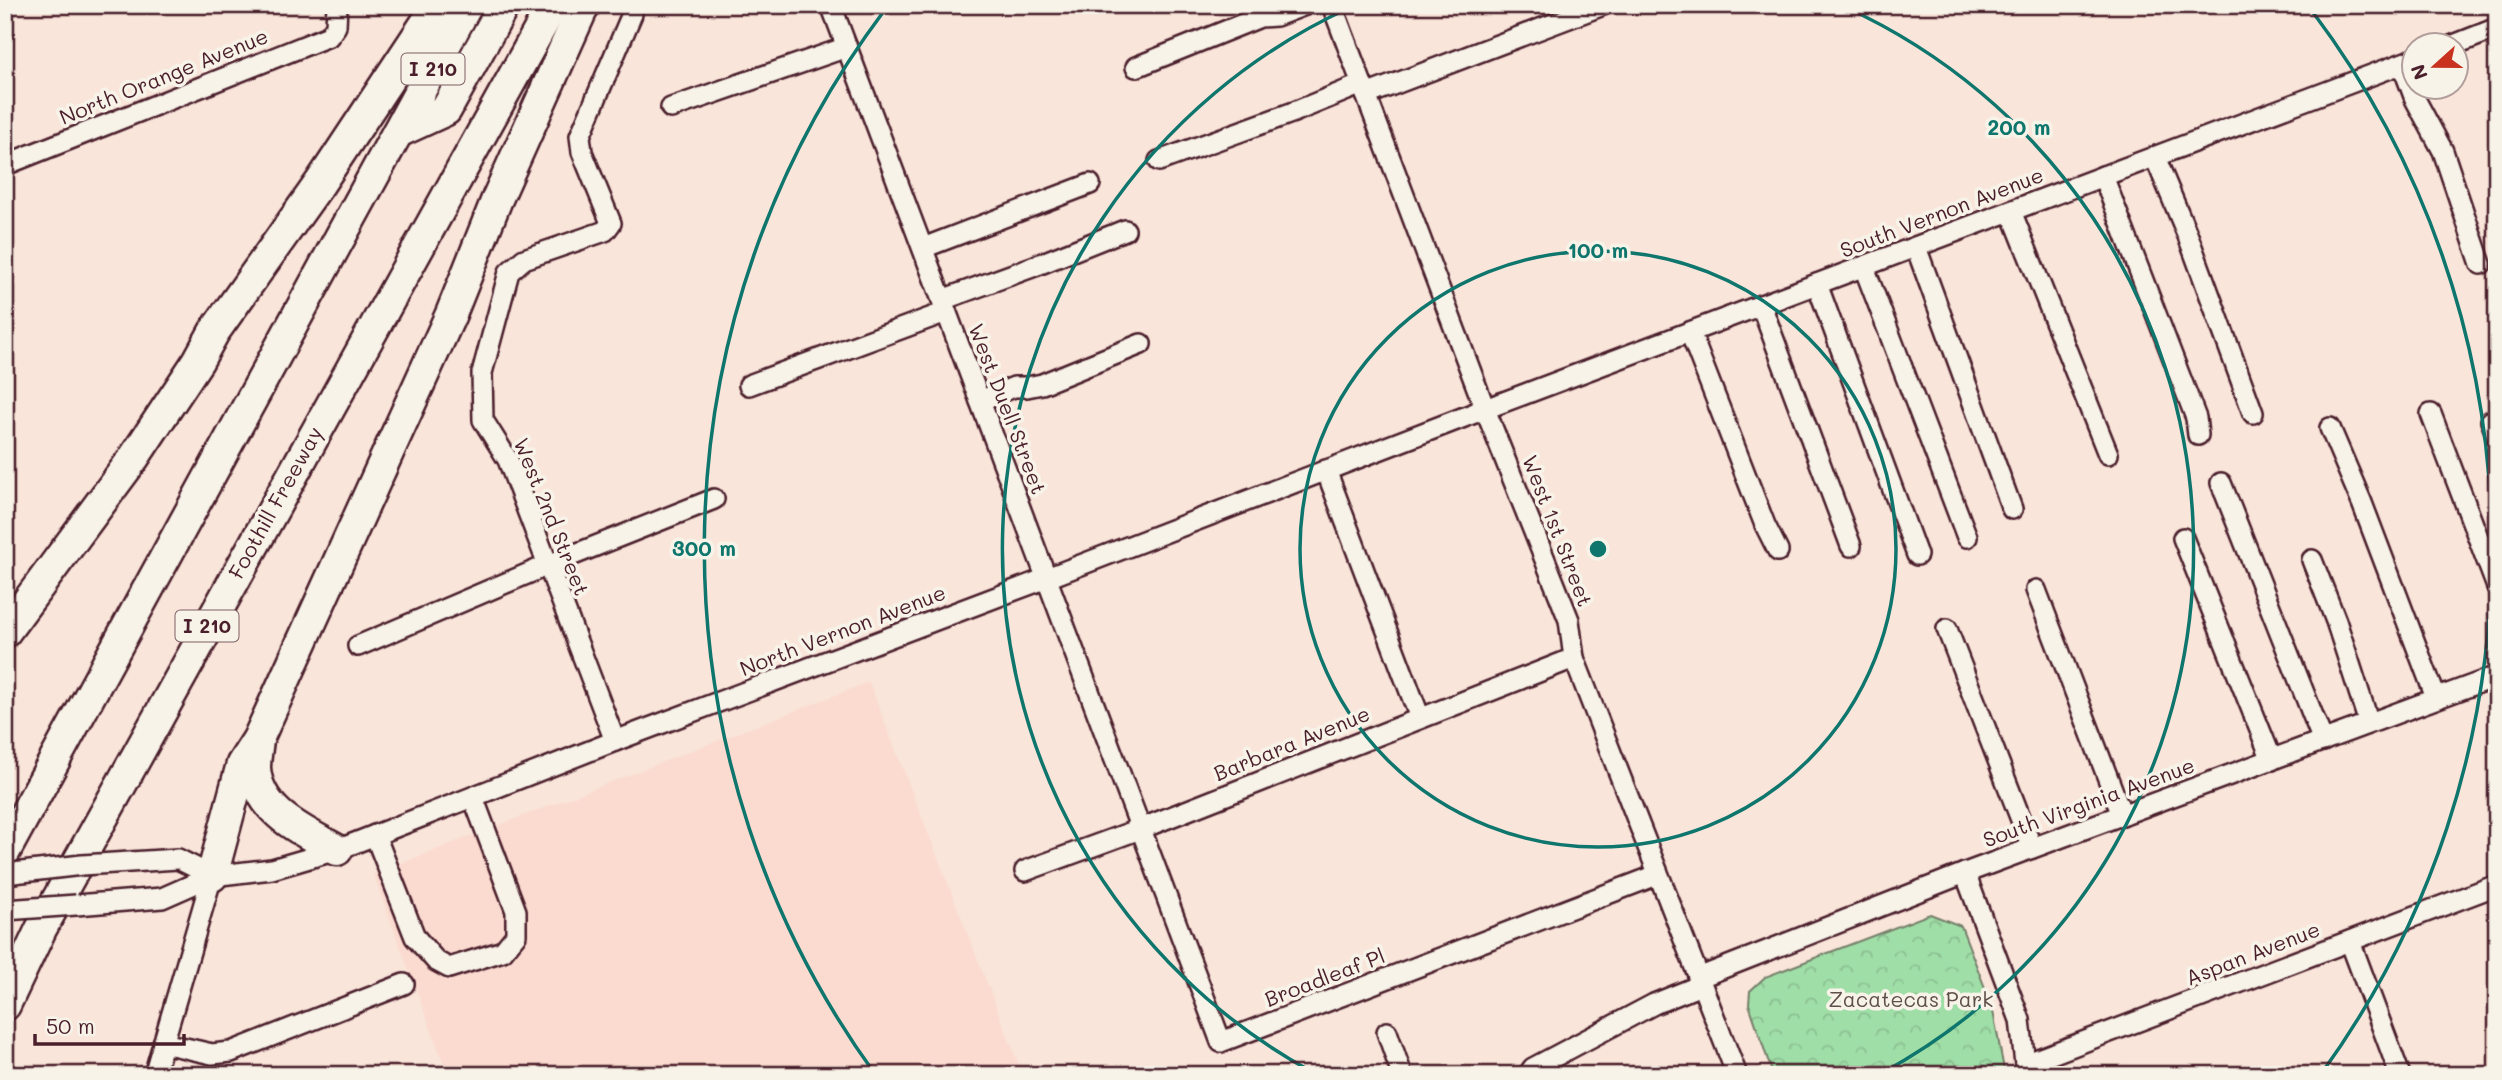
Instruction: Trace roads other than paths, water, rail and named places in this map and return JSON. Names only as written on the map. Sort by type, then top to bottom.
[{"type":"highway","points":[[5,632],[132,459],[198,361],[214,332],[320,183],[438,5]]},
{"type":"highway","name":"I 210","points":[[5,851],[467,5]]},
{"type":"highway","points":[[398,132],[446,110],[505,5]]},
{"type":"highway","points":[[520,66],[512,26],[524,5]]},
{"type":"highway","name":"Foothill Freeway","points":[[5,1005],[41,929],[553,5]]},
{"type":"highway","points":[[212,876],[242,764],[258,738],[445,326],[497,199],[584,5]]},
{"type":"highway","points":[[258,738],[255,769],[262,791],[273,809],[284,820],[337,850]]},
{"type":"street","name":"North Orange Avenue","points":[[5,165],[329,36],[336,26],[337,5]]},
{"type":"street","name":"West Duell Street","points":[[831,5],[1140,829]]},
{"type":"street","points":[[1136,67],[1260,17],[1276,16],[1305,5]]},
{"type":"street","name":"West 1st Street","points":[[1332,5],[1485,409],[1569,620],[1574,657],[1737,1075]]},
{"type":"street","points":[[1159,161],[1603,5]]},
{"type":"street","name":"West 2nd Street","points":[[615,741],[508,460],[483,420],[482,373],[509,272],[524,259],[605,231],[611,223],[582,152],[580,136],[632,14]]},
{"type":"street","points":[[2470,39],[2497,29]]},
{"type":"street","points":[[671,108],[847,47]]},
{"type":"street","name":"South Vernon Avenue","points":[[1485,409],[2400,65]]},
{"type":"street","points":[[2418,102],[2443,151],[2481,264]]},
{"type":"street","points":[[2155,157],[2188,236],[2253,413]]},
{"type":"street","points":[[2103,176],[2196,418],[2198,435]]},
{"type":"street","points":[[923,248],[1090,184]]},
{"type":"street","points":[[2011,211],[2108,454]]},
{"type":"street","points":[[749,385],[1125,230]]},
{"type":"street","points":[[1916,247],[2012,509]]},
{"type":"street","points":[[1864,267],[1967,537]]},
{"type":"street","points":[[1817,284],[1917,555]]},
{"type":"street","points":[[1762,305],[1851,546]]},
{"type":"street","points":[[1690,332],[1765,525],[1778,551]]},
{"type":"street","points":[[980,401],[1014,387],[1042,384],[1142,344]]},
{"type":"street","name":"North Vernon Avenue","points":[[5,910],[162,898],[212,876],[272,869],[337,850],[1485,409]]},
{"type":"street","points":[[2431,414],[2497,587]]},
{"type":"street","points":[[2330,428],[2362,503],[2436,698]]},
{"type":"street","points":[[1326,470],[1420,718]]},
{"type":"street","points":[[2221,483],[2323,740]]},
{"type":"street","points":[[358,646],[548,565],[714,499]]},
{"type":"street","points":[[2183,538],[2272,760]]},
{"type":"street","points":[[2312,560],[2336,621],[2369,723]]},
{"type":"street","points":[[2036,590],[2122,815]]},
{"type":"street","points":[[1947,629],[2032,848]]},
{"type":"street","name":"Barbara Avenue","points":[[1025,871],[1140,829],[1574,657]]},
{"type":"street","name":"South Virginia Avenue","points":[[1528,1075],[1533,1068],[1700,981],[1965,873],[2497,676]]},
{"type":"street","points":[[374,835],[415,937],[436,961],[449,968],[503,951],[516,935],[516,911],[473,797]]},
{"type":"street","name":"Broadleaf Pl","points":[[1140,829],[1221,1042],[1657,874]]},
{"type":"street","points":[[5,874],[82,865],[178,859],[212,876],[154,1075]]},
{"type":"street","points":[[1965,873],[2020,1020],[2027,1069]]},
{"type":"street","name":"Aspan Avenue","points":[[2027,1069],[2497,885]]},
{"type":"street","points":[[2350,941],[2400,1075]]},
{"type":"street","points":[[163,1043],[212,1054],[231,1052],[404,984]]},
{"type":"street","points":[[1387,1032],[1402,1075]]},
{"type":"park label","name":"Zacatecas Park","points":[[1911,1000]]}]
